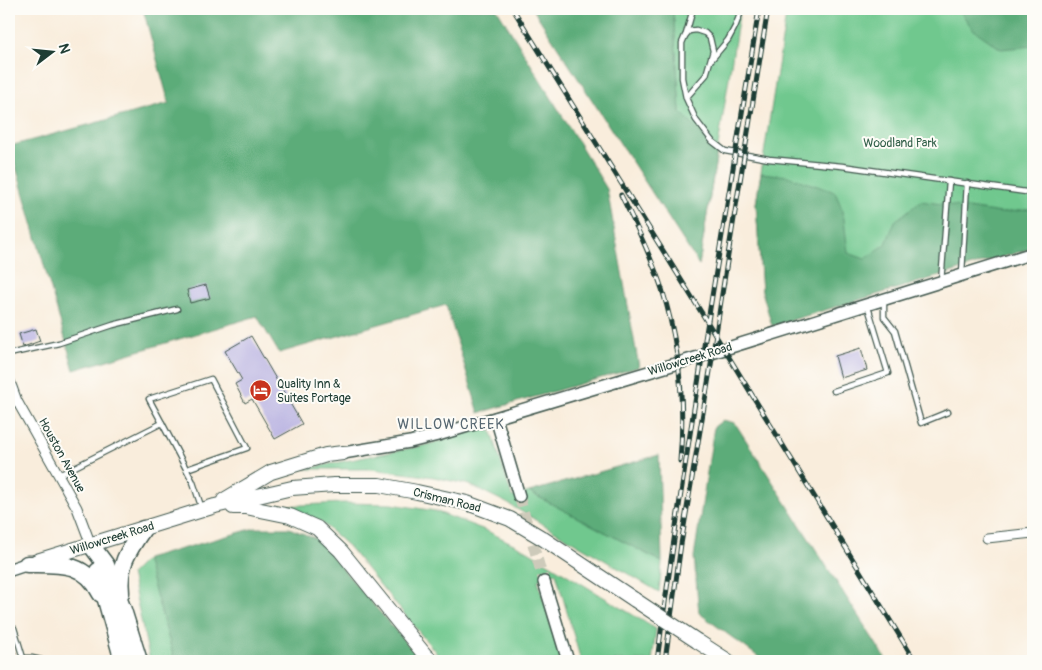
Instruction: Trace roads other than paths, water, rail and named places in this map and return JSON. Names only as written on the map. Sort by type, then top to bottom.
[{"type":"highway","points":[[123,661],[116,610],[122,564],[128,550],[143,529]]},
{"type":"highway","points":[[91,545],[116,610],[139,661]]},
{"type":"highway","points":[[27,564],[64,564],[80,571],[90,577],[116,610]]},
{"type":"main road","points":[[208,508],[271,472],[326,455],[343,453]]},
{"type":"main road","name":"Crisman Road","points":[[208,508],[292,488],[334,485],[379,485],[467,503],[510,519],[542,538],[728,661]]},
{"type":"main road","points":[[208,508],[246,507],[290,516],[318,528],[341,550],[425,655],[432,661]]},
{"type":"main road","name":"Willowcreek Road","points":[[9,570],[208,508]]},
{"type":"street","name":"Willowcreek Road","points":[[343,453],[410,442],[496,418],[1033,253]]},
{"type":"street","name":"Houston Avenue","points":[[9,379],[17,401],[77,508],[91,545]]},
{"type":"street","points":[[496,418],[519,496]]},
{"type":"street","points":[[987,538],[1033,533]]},
{"type":"street","points":[[544,582],[568,661]]},
{"type":"lane","points":[[693,9],[682,43],[682,78],[686,98],[696,120],[712,141],[724,151],[769,159],[842,166],[1033,193]]},
{"type":"lane","points":[[712,59],[728,40],[742,9]]},
{"type":"lane","points":[[685,36],[689,32],[696,30],[705,33],[710,38],[713,51],[706,75],[686,98]]},
{"type":"lane","points":[[941,282],[949,181]]},
{"type":"lane","points":[[962,275],[967,183]]},
{"type":"lane","points":[[884,300],[884,318],[894,331],[921,423],[948,412]]},
{"type":"lane","points":[[834,391],[888,373],[867,305]]},
{"type":"lane","points":[[9,354],[177,309]]},
{"type":"lane","points":[[187,469],[247,448],[210,379],[149,399],[208,508]]},
{"type":"lane","points":[[59,475],[162,423]]},
{"type":"lane","points":[[9,629],[14,628],[23,658]]},
{"type":"lane","points":[[12,661],[23,658],[42,661]]},
{"type":"tunnel","points":[[519,496],[544,582]]},
{"type":"railway","points":[[513,9],[915,661]]},
{"type":"railway","points":[[657,661],[693,416],[759,9]]},
{"type":"railway","points":[[665,661],[681,544],[768,9]]},
{"type":"railway","points":[[621,195],[658,277],[673,331],[681,396],[680,461]]},
{"type":"place","name":"Quality Inn & Suites Portage","points":[[261,391]]},
{"type":"district","name":"WILLOW CREEK","points":[[451,424]]},
{"type":"park label","name":"Woodland Park","points":[[900,143]]}]
